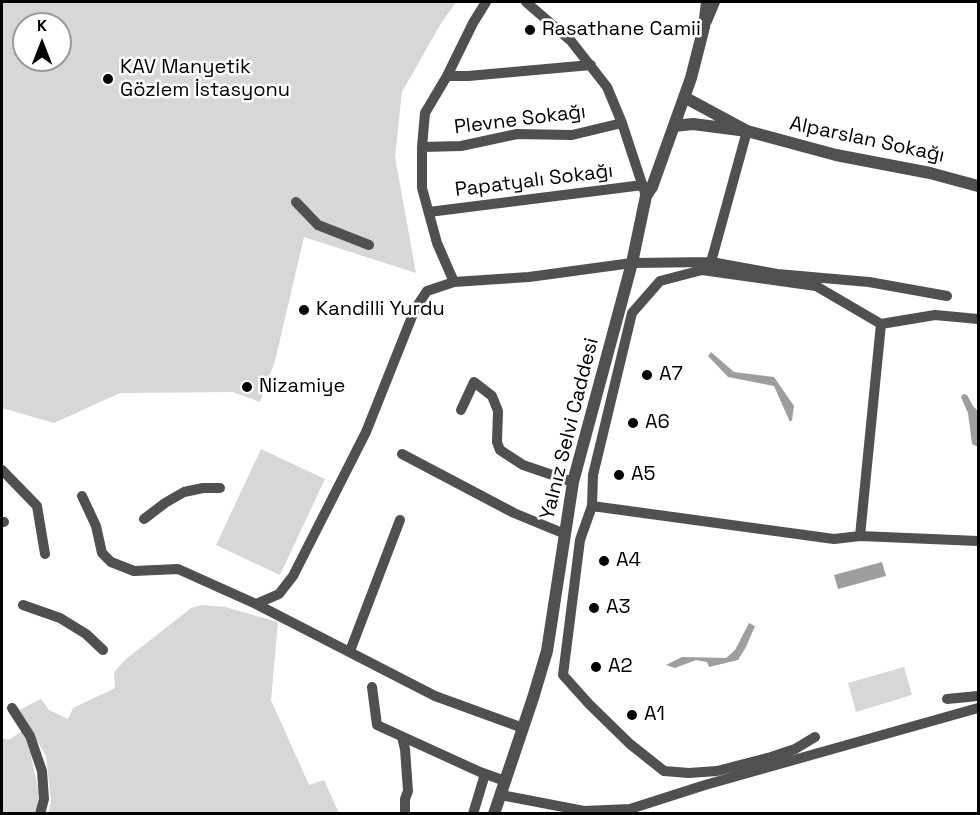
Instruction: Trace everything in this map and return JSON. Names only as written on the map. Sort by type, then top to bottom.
[{"type":"street","points":[[454,282],[437,243],[422,188],[425,114],[447,76],[472,23],[486,2]]},
{"type":"street","points":[[526,2],[571,41],[607,87],[645,191]]},
{"type":"street","name":"Yalnız Selvi Caddesi","points":[[494,813],[547,651],[573,482],[632,263],[645,191],[652,187],[684,97],[704,27],[707,2]]},
{"type":"street","points":[[704,27],[716,2]]},
{"type":"street","points":[[447,76],[591,65]]},
{"type":"street","name":"Alparslan Sokağı","points":[[684,97],[747,132]]},
{"type":"street","name":"Plevne Sokağı","points":[[422,147],[461,146],[518,134],[572,135],[622,123]]},
{"type":"street","name":"Alparslan Sokağı","points":[[674,126],[693,124],[747,132],[836,155],[930,173],[978,186]]},
{"type":"street","points":[[711,262],[747,132]]},
{"type":"street","name":"Papatyalı Sokağı","points":[[429,212],[645,191]]},
{"type":"street","points":[[296,202],[318,225],[369,245]]},
{"type":"street","points":[[256,604],[279,594],[293,576],[366,432],[415,309],[427,291],[454,282],[529,276],[632,263],[711,262],[777,274],[869,282],[947,296]]},
{"type":"street","points":[[815,737],[795,749],[771,758],[717,771],[689,773],[664,771],[630,744],[563,675],[580,540],[592,506],[593,475],[632,312],[660,280],[702,270],[816,286],[881,324],[935,315],[978,319]]},
{"type":"street","points":[[860,536],[881,324]]},
{"type":"street","points":[[461,410],[474,382],[492,396],[498,411],[497,442],[500,450],[523,465],[573,482]]},
{"type":"street","points":[[402,454],[514,513],[565,534]]},
{"type":"street","points":[[2,470],[37,506],[45,554]]},
{"type":"street","points":[[144,519],[184,492],[203,488],[220,488]]},
{"type":"street","points":[[82,496],[96,526],[102,553],[111,561],[134,571],[178,569],[256,604],[435,696],[523,728]]},
{"type":"street","points":[[592,506],[834,539],[860,536],[978,541]]},
{"type":"street","points":[[350,651],[400,520]]},
{"type":"street","points":[[23,606],[60,618],[86,634],[103,650]]},
{"type":"street","points":[[372,687],[377,725],[485,774],[505,780]]},
{"type":"street","points":[[947,699],[978,696]]},
{"type":"street","points":[[12,708],[30,736],[42,771],[44,799],[39,813]]},
{"type":"street","points":[[501,795],[584,810],[616,811],[978,708]]},
{"type":"street","points":[[402,737],[408,790],[405,799],[405,813]]},
{"type":"street","points":[[473,813],[485,774]]},
{"type":"shaded area","points":[[2,2],[456,2],[440,25],[402,92],[395,157],[416,273],[304,237],[275,361],[260,402],[233,392],[120,393],[54,423],[2,408]]},
{"type":"shaded area","points":[[711,352],[734,372],[774,377],[794,406],[792,420],[790,422],[774,386],[728,377],[708,356]]},
{"type":"shaded area","points":[[963,394],[967,395],[978,411],[978,447],[972,444],[968,413],[961,397]]},
{"type":"shaded area","points":[[261,449],[325,479],[280,575],[216,545]]},
{"type":"shaded area","points":[[882,562],[886,576],[838,589],[834,575]]},
{"type":"shaded area","points":[[202,605],[225,607],[278,622],[271,700],[309,785],[324,780],[339,813],[48,813],[51,802],[46,756],[19,710],[41,699],[49,710],[68,719],[73,708],[115,688],[114,672],[126,659],[191,608]]},
{"type":"shaded area","points":[[749,623],[755,626],[738,660],[709,667],[707,662],[696,660],[675,668],[666,665],[682,657],[726,658],[735,650]]},
{"type":"shaded area","points":[[904,667],[912,695],[856,712],[848,683]]},
{"type":"shaded area","points":[[22,731],[30,751],[39,793],[37,807],[35,813],[2,814],[2,739],[10,739]]},
{"type":"place","name":"Rasathane Camii","points":[[530,30]]},
{"type":"place","name":"KAV Manyetik Gözlem İstasyonu","points":[[108,79]]},
{"type":"place","name":"Kandilli Yurdu","points":[[304,310]]},
{"type":"place","name":"A7","points":[[647,375]]},
{"type":"place","name":"Nizamiye","points":[[247,387]]},
{"type":"place","name":"A6","points":[[633,423]]},
{"type":"place","name":"A5","points":[[619,475]]},
{"type":"place","name":"A4","points":[[604,561]]},
{"type":"place","name":"A3","points":[[594,608]]},
{"type":"place","name":"A2","points":[[596,667]]},
{"type":"place","name":"A1","points":[[632,715]]}]
